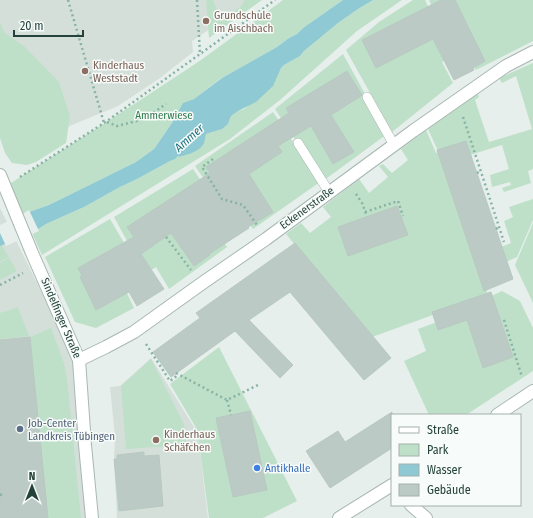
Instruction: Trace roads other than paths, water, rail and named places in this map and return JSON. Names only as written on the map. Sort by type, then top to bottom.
[{"type":"street","name":"Eckenerstraße","points":[[79,360],[138,330],[506,66],[533,52]]},
{"type":"street","name":"Sindelfinger Straße","points":[[0,175],[37,265],[79,360],[92,518]]},
{"type":"street","points":[[499,414],[531,393]]},
{"type":"street","points":[[339,518],[391,486]]},
{"type":"street","points":[[412,506],[426,518]]},
{"type":"lane","points":[[367,97],[394,145]]},
{"type":"lane","points":[[298,142],[329,192]]},
{"type":"water","name":"Ammer","points":[[343,0],[373,0],[338,23],[300,56],[284,65],[281,68],[273,86],[256,102],[231,116],[228,124],[222,129],[206,134],[204,143],[200,149],[190,154],[178,156],[175,159],[84,207],[46,224],[32,233],[0,246],[0,227],[29,212],[49,205],[136,162],[154,149],[172,123],[183,103],[194,99],[222,78],[277,47]]},
{"type":"place","name":"Grundschule im Aischbach","points":[[206,21]]},
{"type":"place","name":"Kinderhaus Weststadt","points":[[85,71]]},
{"type":"place","name":"Job-Center Landkreis Tübingen","points":[[20,429]]},
{"type":"place","name":"Kinderhaus Schäfchen","points":[[156,440]]},
{"type":"place","name":"Antikhalle","points":[[257,468]]},
{"type":"park label","name":"Ammerwiese","points":[[164,115]]}]
